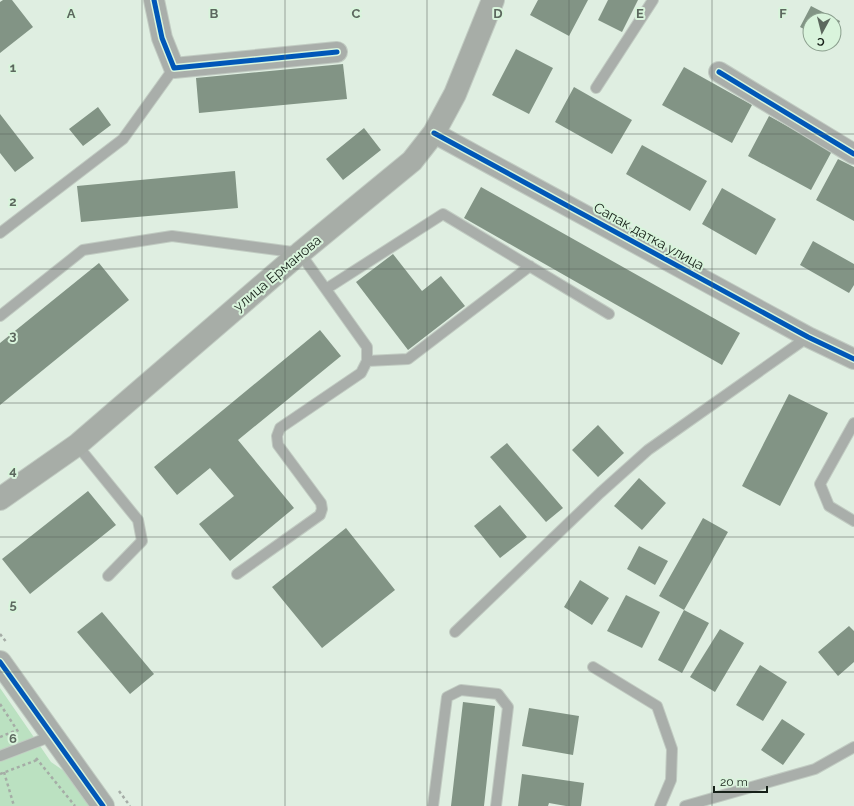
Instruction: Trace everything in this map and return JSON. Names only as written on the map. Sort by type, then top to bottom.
[{"type":"main road","name":"улица Ерманова","points":[[0,499],[77,445],[300,253],[412,160],[434,133],[455,94],[493,0]]},
{"type":"street","points":[[154,0],[162,38],[174,68],[337,52]]},
{"type":"street","points":[[719,72],[854,154]]},
{"type":"street","name":"Сапак датка улица","points":[[434,133],[808,337],[854,359]]},
{"type":"street","points":[[0,662],[103,806]]},
{"type":"lane","points":[[596,88],[653,0]]},
{"type":"lane","points":[[0,233],[123,139],[174,68]]},
{"type":"lane","points":[[326,289],[442,214],[609,314]]},
{"type":"lane","points":[[0,316],[83,250],[172,236],[300,253],[367,347],[367,361],[361,373],[280,428],[277,436],[278,445],[321,503],[322,509],[320,515],[237,574]]},
{"type":"lane","points":[[367,361],[408,359],[530,266]]},
{"type":"lane","points":[[455,632],[600,493],[648,450],[808,337]]},
{"type":"lane","points":[[854,423],[820,484],[829,506],[854,521]]},
{"type":"lane","points":[[77,445],[138,520],[142,541],[108,576]]},
{"type":"lane","points":[[593,667],[657,706],[672,749],[671,780],[660,806]]},
{"type":"lane","points":[[433,806],[447,697],[461,690],[498,694],[508,707],[496,806]]},
{"type":"lane","points":[[0,756],[52,736]]},
{"type":"lane","points":[[685,806],[815,769],[854,747]]},
{"type":"path","points":[[0,704],[18,731],[0,737]]},
{"type":"path","points":[[0,774],[37,759],[75,806]]},
{"type":"path","points":[[4,772],[14,806]]},
{"type":"green space","points":[[0,688],[51,762],[64,771],[91,806],[0,806]]},
{"type":"building","points":[[3,0],[12,0],[33,27],[0,53],[0,2]]},
{"type":"building","points":[[538,0],[588,0],[569,36],[530,15]]},
{"type":"building","points":[[608,0],[638,0],[622,32],[598,20]]},
{"type":"building","points":[[811,6],[823,12],[808,12]]},
{"type":"building","points":[[516,49],[553,68],[529,114],[492,95]]},
{"type":"building","points":[[343,64],[347,99],[199,113],[196,78]]},
{"type":"building","points":[[684,67],[752,105],[732,143],[662,105]]},
{"type":"building","points":[[574,87],[632,120],[612,154],[555,122]]},
{"type":"building","points":[[98,107],[111,125],[83,146],[69,129]]},
{"type":"building","points":[[0,114],[34,158],[15,172],[0,153]]},
{"type":"building","points":[[769,116],[832,151],[811,190],[748,156]]},
{"type":"building","points":[[364,128],[381,150],[343,180],[326,159]]},
{"type":"building","points":[[642,145],[707,181],[690,211],[626,174]]},
{"type":"building","points":[[838,159],[854,167],[854,221],[816,200]]},
{"type":"building","points":[[235,171],[238,208],[81,222],[77,186]]},
{"type":"building","points":[[481,187],[740,333],[722,365],[464,218]]},
{"type":"building","points":[[722,188],[776,219],[756,255],[702,224]]},
{"type":"building","points":[[813,241],[854,264],[854,285],[849,293],[800,265]]},
{"type":"building","points":[[393,254],[422,291],[441,276],[465,306],[408,350],[356,282]]},
{"type":"building","points":[[99,263],[129,300],[0,405],[0,343]]},
{"type":"building","points":[[320,330],[341,356],[238,440],[294,508],[230,561],[199,524],[234,496],[210,468],[177,495],[154,467]]},
{"type":"building","points":[[789,394],[828,413],[780,506],[742,486]]},
{"type":"building","points":[[598,425],[624,453],[598,477],[572,450]]},
{"type":"building","points":[[507,443],[563,508],[546,522],[490,457]]},
{"type":"building","points":[[639,478],[666,503],[642,530],[614,506]]},
{"type":"building","points":[[88,491],[116,525],[30,594],[2,559]]},
{"type":"building","points":[[500,505],[527,537],[500,558],[474,526]]},
{"type":"building","points":[[703,518],[728,532],[684,610],[659,596]]},
{"type":"building","points":[[346,528],[395,590],[322,648],[272,587]]},
{"type":"building","points":[[639,546],[668,561],[655,585],[627,569]]},
{"type":"building","points":[[580,580],[609,598],[592,625],[564,607]]},
{"type":"building","points":[[626,595],[660,612],[642,648],[607,631]]},
{"type":"building","points":[[684,610],[709,623],[682,673],[658,660]]},
{"type":"building","points":[[102,612],[154,674],[130,694],[77,632]]},
{"type":"building","points":[[849,626],[854,631],[854,662],[838,676],[818,652]]},
{"type":"building","points":[[720,629],[744,643],[715,692],[690,677]]},
{"type":"building","points":[[760,665],[787,682],[763,721],[736,705]]},
{"type":"building","points":[[463,702],[495,706],[484,806],[451,806]]},
{"type":"building","points":[[529,708],[579,716],[573,755],[522,746]]},
{"type":"building","points":[[782,719],[805,734],[783,765],[761,750]]},
{"type":"building","points":[[522,774],[584,783],[581,806],[566,806],[549,803],[548,806],[518,806]]},
{"type":"cycle path","points":[[154,0],[162,38],[174,68],[337,52]]},
{"type":"cycle path","points":[[719,72],[854,154]]},
{"type":"cycle path","points":[[434,133],[808,337],[854,359]]},
{"type":"cycle path","points":[[0,662],[103,806]]}]
